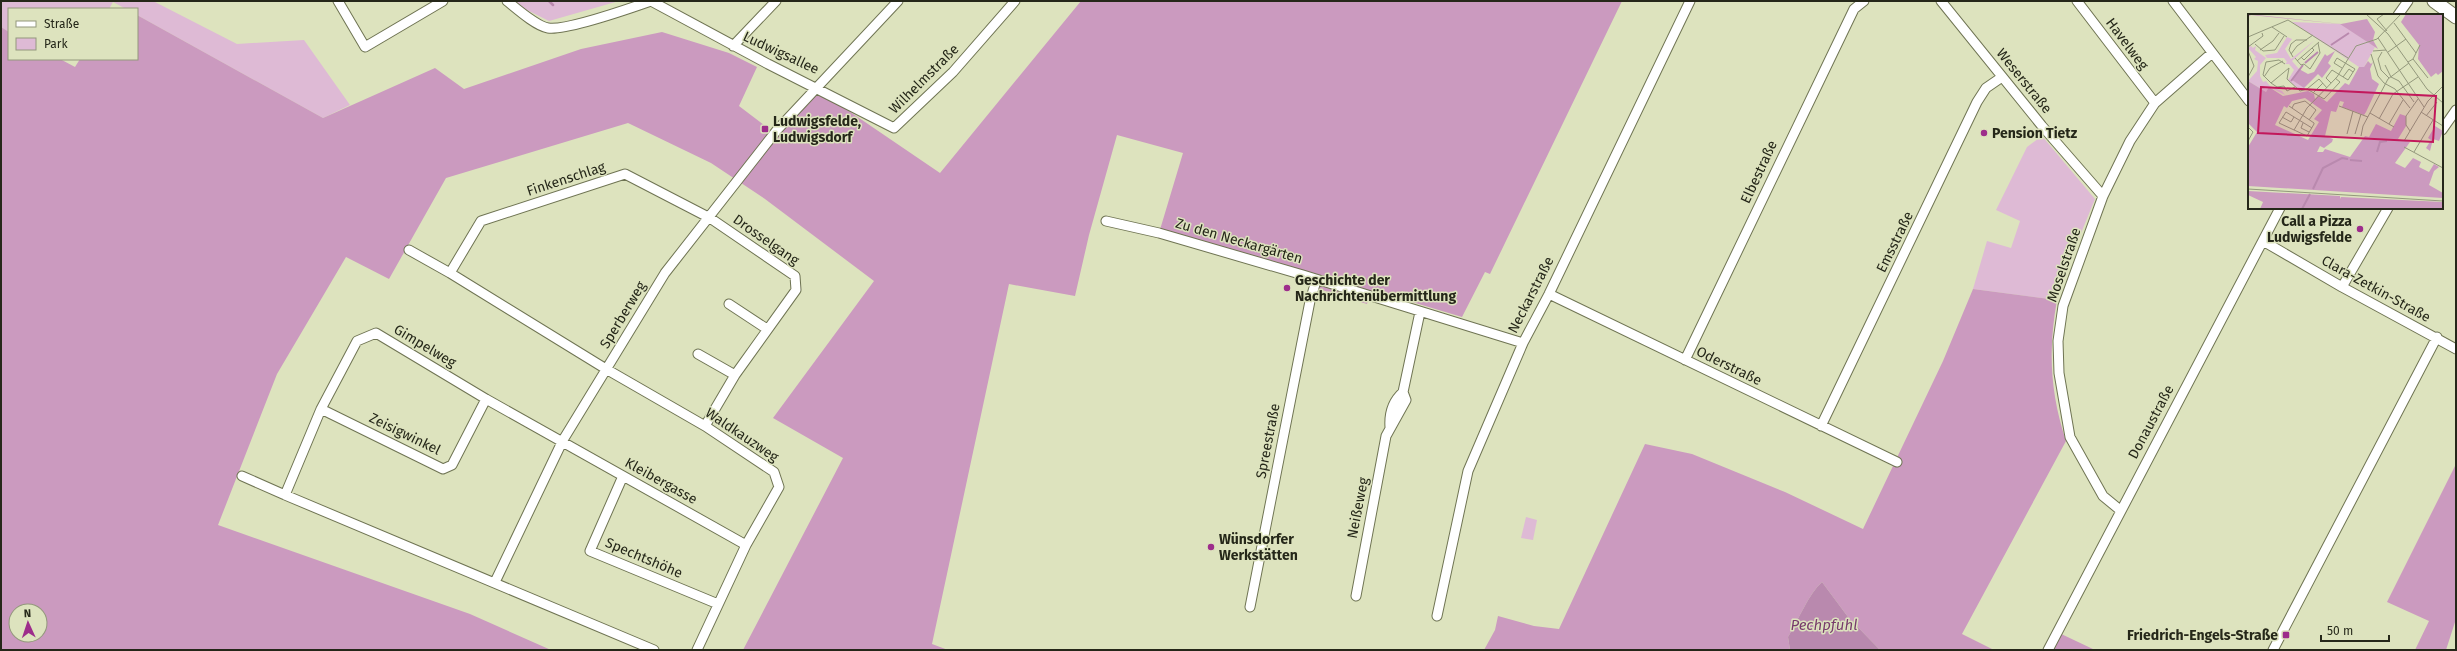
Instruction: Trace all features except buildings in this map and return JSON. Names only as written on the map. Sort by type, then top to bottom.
[{"type":"main road","points":[[2434,1],[2456,17]]},
{"type":"street","points":[[338,1],[365,47],[443,1]]},
{"type":"street","points":[[507,1],[524,15],[547,28],[568,27],[651,1]]},
{"type":"street","name":"Ludwigsallee","points":[[651,1],[733,46],[815,88],[898,1]]},
{"type":"street","points":[[733,46],[776,1]]},
{"type":"street","name":"Wilhelmstraße","points":[[815,88],[894,128],[953,72],[1015,1]]},
{"type":"street","name":"Neckarstraße","points":[[1437,616],[1468,471],[1523,343],[1549,294],[1690,1]]},
{"type":"street","name":"Elbestraße","points":[[1685,360],[1854,9],[1864,1]]},
{"type":"street","name":"Weserstraße","points":[[1940,1],[2103,196]]},
{"type":"street","name":"Havelweg","points":[[2077,1],[2155,103]]},
{"type":"street","points":[[2173,1],[2248,100]]},
{"type":"street","points":[[2399,14],[2408,1]]},
{"type":"street","name":"Moselstraße","points":[[2120,510],[2103,496],[2070,437],[2059,373],[2058,341],[2063,306],[2103,196],[2130,141],[2155,103],[2212,53]]},
{"type":"street","name":"Emsstraße","points":[[1821,426],[1977,102],[1986,88],[2002,77]]},
{"type":"street","name":"Sperberweg","points":[[495,582],[563,440],[665,273],[710,218],[777,130],[815,88]]},
{"type":"street","points":[[2443,129],[2456,110]]},
{"type":"street","name":"Finkenschlag","points":[[450,273],[481,221],[625,174],[710,218]]},
{"type":"street","name":"Donaustraße","points":[[2048,650],[2120,510],[2279,209]]},
{"type":"street","points":[[2342,287],[2387,209]]},
{"type":"street","name":"Drosselgang","points":[[705,426],[735,375],[766,329],[796,290],[795,276],[710,218]]},
{"type":"street","name":"Zu den Neckargärten","points":[[1106,221],[1160,233],[1303,275],[1523,343]]},
{"type":"street","name":"Clara-Zetkin-Straße","points":[[2262,241],[2342,287],[2437,337],[2456,349]]},
{"type":"street","points":[[409,250],[450,273],[606,369]]},
{"type":"street","name":"Spreestraße","points":[[1250,607],[1310,301],[1316,280]]},
{"type":"street","name":"Oderstraße","points":[[1549,294],[1897,462]]},
{"type":"street","points":[[729,304],[766,329]]},
{"type":"street","name":"Neißeweg","points":[[1356,596],[1390,427],[1396,420],[1406,400],[1403,392],[1420,312]]},
{"type":"street","name":"Gimpelweg","points":[[285,495],[321,408],[357,341],[376,333],[486,399],[563,440]]},
{"type":"street","points":[[2273,650],[2437,337]]},
{"type":"street","points":[[698,354],[735,375]]},
{"type":"street","name":"Waldkauzweg","points":[[606,369],[705,426],[774,472],[779,487],[746,545],[696,650]]},
{"type":"street","name":"Zeisigwinkel","points":[[321,408],[443,469],[452,465],[486,399]]},
{"type":"street","name":"Kleibergasse","points":[[563,440],[623,476],[746,545]]},
{"type":"street","points":[[242,476],[654,650]]},
{"type":"street","name":"Spechtshöhe","points":[[623,476],[590,551],[718,604]]},
{"type":"green space","points":[[1,1],[153,1],[237,44],[304,40],[350,105],[323,118],[138,16],[138,8],[124,8],[113,2],[110,8],[8,8],[8,31],[1,27]]},
{"type":"green space","points":[[513,1],[619,1],[549,21],[521,7]]},
{"type":"green space","points":[[2042,136],[2095,199],[2065,272],[2057,300],[1973,289],[1987,241],[2011,248],[2020,221],[1996,210],[2027,147]]},
{"type":"green space","points":[[1526,517],[1537,520],[1533,540],[1521,538]]},
{"type":"shaded area","points":[[1081,1],[1622,1],[1490,274],[1485,272],[1462,317],[1372,290],[1367,304],[1322,290],[1264,262],[1159,233],[1183,153],[1117,135],[1089,235],[1075,296],[1009,284],[932,644],[948,650],[743,650],[843,458],[773,418],[874,281],[765,199],[711,163],[628,123],[446,178],[389,279],[346,257],[277,374],[218,525],[470,614],[551,650],[1,650],[1,27],[8,31],[8,60],[62,60],[75,67],[79,60],[138,60],[138,16],[323,118],[435,68],[464,89],[581,49],[662,32],[729,53],[757,67],[739,106],[777,135],[815,88],[940,173]]},
{"type":"shaded area","points":[[1973,289],[2057,300],[2052,336],[2052,371],[2057,406],[2066,441],[1962,634],[1994,650],[1880,650],[1848,617],[1822,582],[1808,600],[1788,637],[1790,650],[1484,650],[1495,630],[1498,616],[1534,626],[1559,629],[1645,444],[1692,454],[1785,492],[1863,529],[1943,361]]},
{"type":"shaded area","points":[[2456,464],[2456,619],[2446,650],[2415,650],[2429,621],[2387,602]]},
{"type":"shaded area","points":[[2057,632],[2095,650],[2048,650]]},
{"type":"water","name":"Pechpfuhl","points":[[1822,582],[1848,617],[1880,650],[1790,650],[1788,637],[1808,600]]},
{"type":"waterway","points":[[549,1],[553,5]]},
{"type":"place","name":"Ludwigsfelde, Ludwigsdorf","points":[[765,129]]},
{"type":"place","name":"Pension Tietz","points":[[1984,133]]},
{"type":"place","name":"Call a Pizza Ludwigsfelde","points":[[2360,229]]},
{"type":"place","name":"Geschichte der Nachrichtenübermittlung","points":[[1287,288]]},
{"type":"place","name":"Wünsdorfer Werkstätten","points":[[1211,547]]},
{"type":"place","name":"Friedrich-Engels-Straße","points":[[2286,635]]}]
